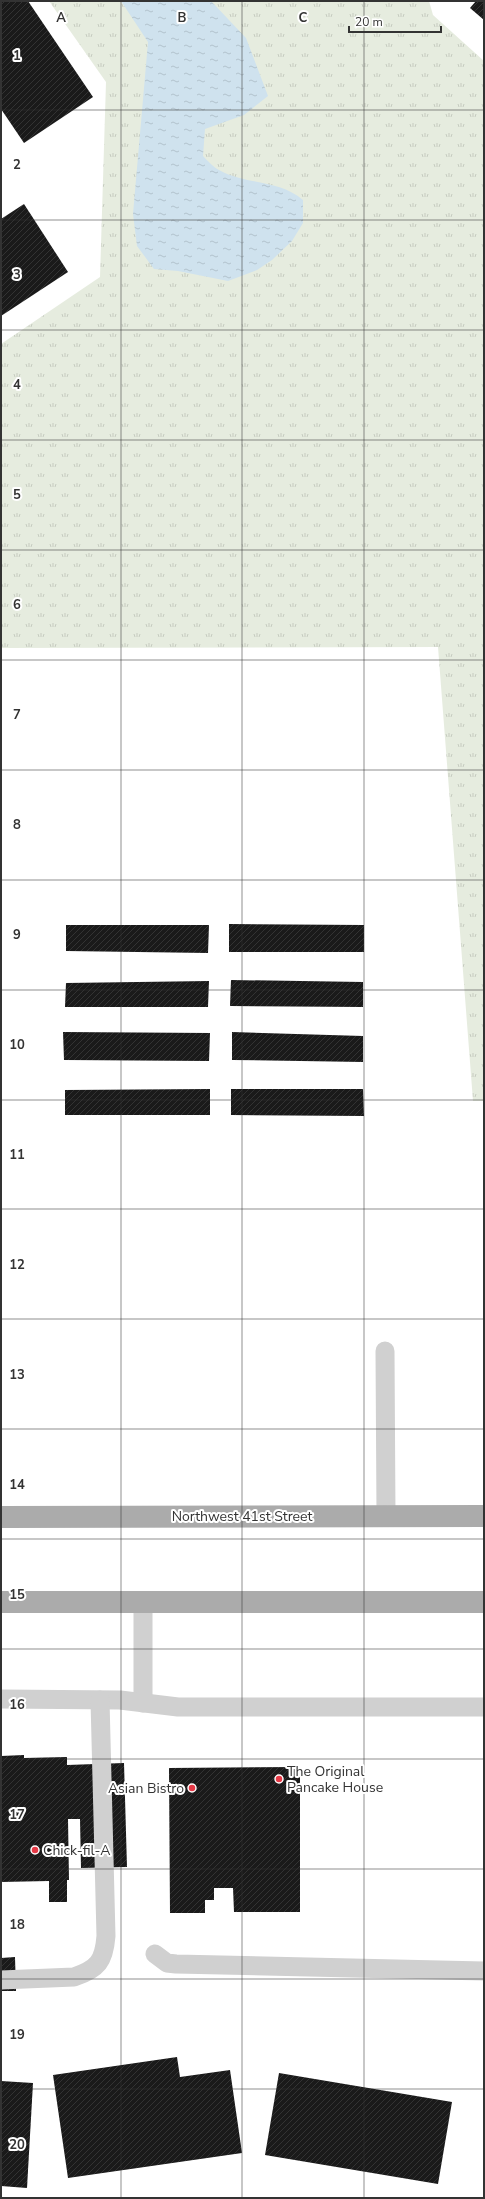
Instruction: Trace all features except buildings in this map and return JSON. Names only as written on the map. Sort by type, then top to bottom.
[{"type":"main road","name":"Northwest 41st Street","points":[[1,1517],[484,1516]]},
{"type":"main road","points":[[1,1602],[484,1602]]},
{"type":"lane","points":[[385,1351],[386,1516]]},
{"type":"lane","points":[[143,1602],[143,1703]]},
{"type":"lane","points":[[1,1699],[100,1700],[178,1707],[484,1707]]},
{"type":"lane","points":[[1,1980],[74,1977],[83,1974],[99,1964],[104,1954],[106,1936],[100,1700]]},
{"type":"lane","points":[[155,1954],[167,1963],[176,1964],[484,1971]]},
{"type":"green space","points":[[49,1],[429,1],[433,15],[484,61],[484,1101],[473,1101],[438,647],[1,648],[1,344],[100,277],[106,82]]},
{"type":"water","points":[[121,1],[211,1],[246,38],[268,96],[244,115],[205,129],[203,156],[219,170],[229,175],[273,185],[294,193],[303,200],[303,223],[292,241],[272,260],[257,270],[228,281],[178,271],[154,269],[137,246],[133,214],[148,42]]},
{"type":"place","name":"The Original Pancake House","points":[[279,1779]]},
{"type":"place","name":"Asian Bistro","points":[[192,1788]]},
{"type":"place","name":"Chick-fil-A","points":[[35,1850]]}]
